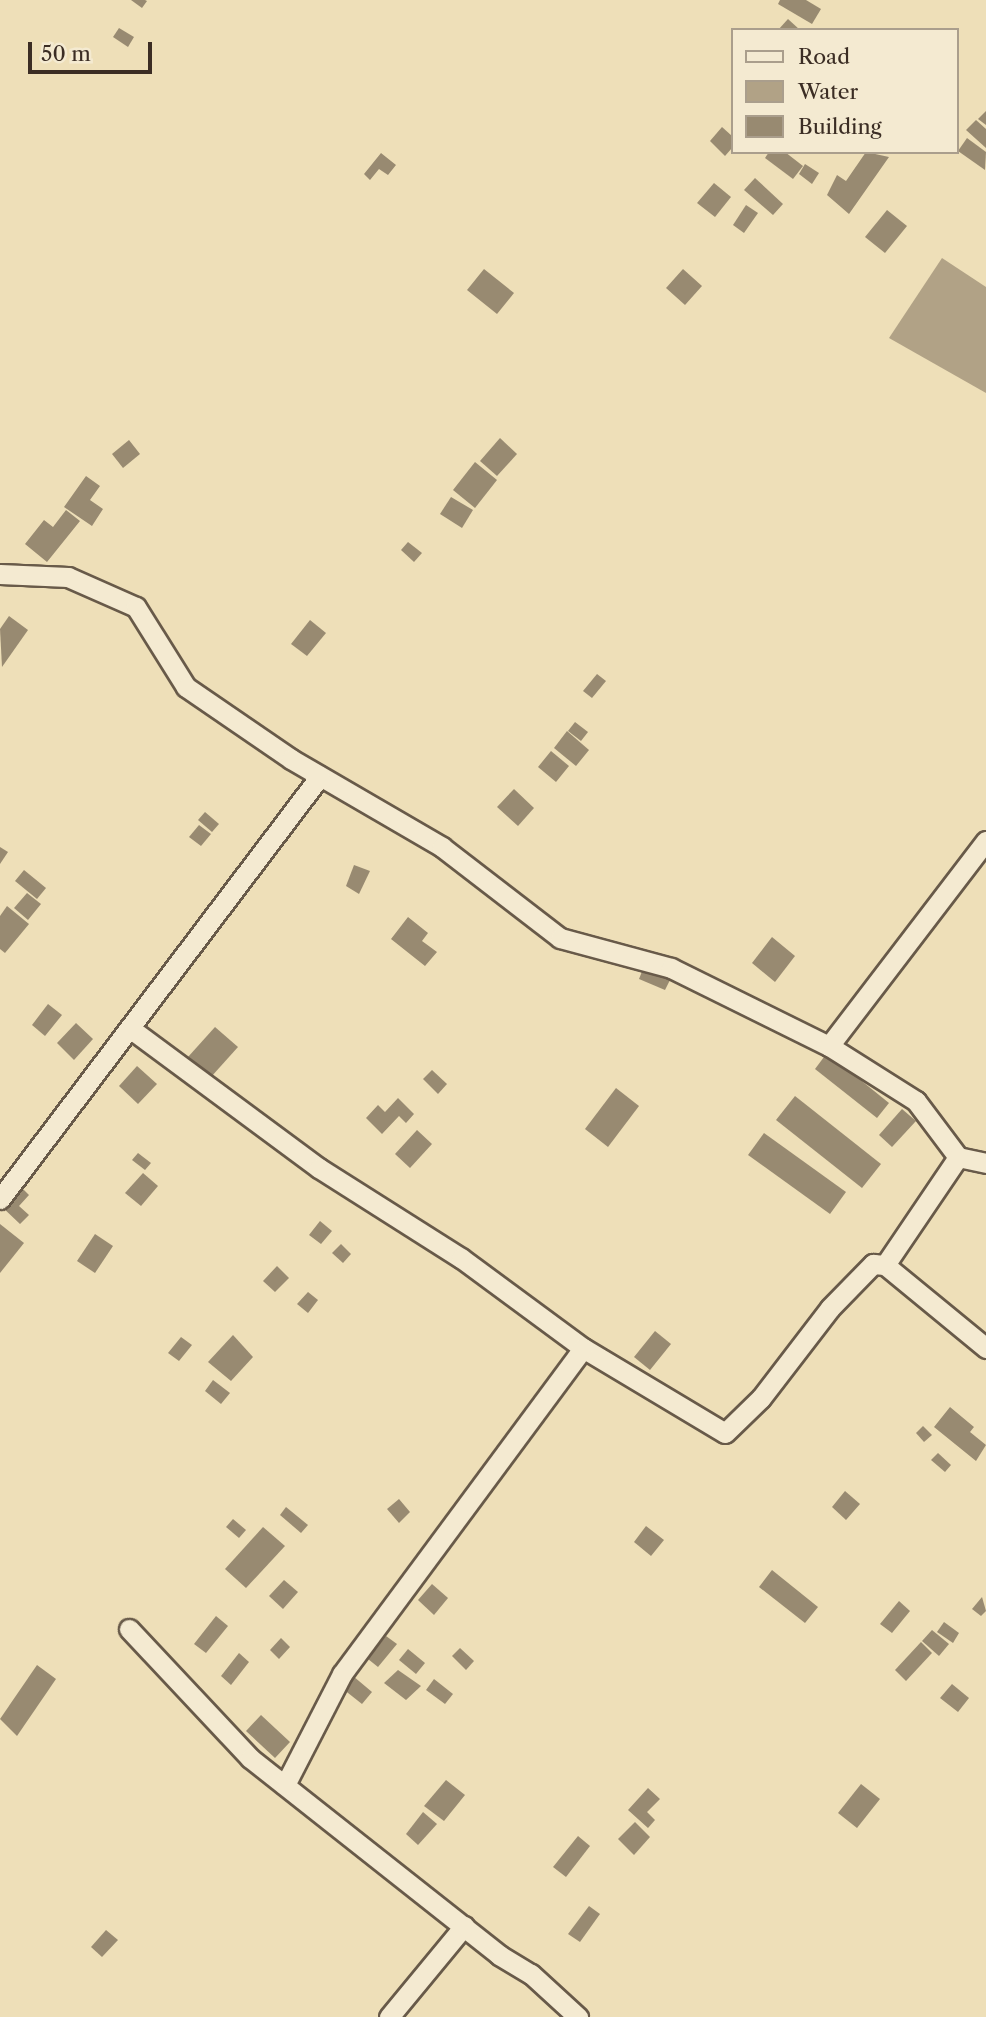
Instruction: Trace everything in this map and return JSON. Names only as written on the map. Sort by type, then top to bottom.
[{"type":"street","points":[[0,575],[68,577],[136,607],[186,687],[320,776],[442,847],[559,938],[671,968],[829,1046],[916,1101],[958,1157],[986,1163]]},
{"type":"street","points":[[0,1199],[320,776]]},
{"type":"street","points":[[829,1046],[986,841]]},
{"type":"street","points":[[131,1029],[319,1168],[461,1258],[583,1348],[725,1433],[761,1398],[830,1308],[873,1264],[885,1265],[986,1348]]},
{"type":"street","points":[[885,1265],[958,1157]]},
{"type":"street","points":[[285,1785],[342,1674],[583,1348]]},
{"type":"street","points":[[129,1629],[250,1758],[464,1926],[531,1974],[578,2017]]},
{"type":"street","points":[[389,2017],[464,1926]]},
{"type":"water","points":[[942,258],[986,287],[986,393],[889,338]]},
{"type":"building","points":[[131,0],[145,0],[147,1],[142,8]]},
{"type":"building","points":[[780,0],[806,0],[821,9],[812,24],[778,4]]},
{"type":"building","points":[[788,19],[798,28],[780,28]]},
{"type":"building","points":[[119,28],[134,37],[128,47],[113,37]]},
{"type":"building","points":[[986,111],[986,125],[978,119]]},
{"type":"building","points":[[976,120],[986,129],[986,148],[966,130]]},
{"type":"building","points":[[722,127],[730,134],[730,150],[725,156],[710,141]]},
{"type":"building","points":[[967,138],[986,152],[985,170],[958,151]]},
{"type":"building","points":[[381,153],[396,165],[388,175],[379,169],[370,180],[364,174]]},
{"type":"building","points":[[768,154],[788,154],[803,166],[793,179],[765,158]]},
{"type":"building","points":[[865,154],[889,157],[849,214],[827,195],[837,175],[846,181]]},
{"type":"building","points":[[805,164],[819,173],[812,184],[799,174]]},
{"type":"building","points":[[755,178],[783,204],[773,215],[744,190]]},
{"type":"building","points":[[714,183],[731,197],[715,217],[697,203]]},
{"type":"building","points":[[746,205],[758,213],[744,233],[733,225]]},
{"type":"building","points":[[887,210],[907,226],[885,253],[865,237]]},
{"type":"building","points":[[484,269],[514,293],[497,314],[467,290]]},
{"type":"building","points":[[683,269],[702,286],[685,305],[666,288]]},
{"type":"building","points":[[500,438],[517,454],[497,476],[480,461]]},
{"type":"building","points":[[129,440],[140,454],[123,468],[112,454]]},
{"type":"building","points":[[475,462],[497,480],[475,508],[453,490]]},
{"type":"building","points":[[86,476],[100,486],[90,500],[103,509],[92,526],[64,507]]},
{"type":"building","points":[[451,497],[473,510],[462,528],[440,514]]},
{"type":"building","points":[[66,510],[80,521],[47,562],[25,544],[44,520],[53,527]]},
{"type":"building","points":[[408,542],[422,553],[414,562],[401,550]]},
{"type":"building","points":[[9,616],[28,630],[2,667],[0,629]]},
{"type":"building","points":[[310,620],[326,633],[307,656],[291,644]]},
{"type":"building","points":[[597,674],[606,681],[592,698],[583,691]]},
{"type":"building","points":[[575,722],[588,732],[581,741],[568,731]]},
{"type":"building","points":[[567,731],[589,750],[576,766],[554,748]]},
{"type":"building","points":[[551,751],[569,766],[556,782],[538,767]]},
{"type":"building","points":[[514,789],[534,808],[518,826],[497,807]]},
{"type":"building","points":[[205,812],[219,824],[212,832],[198,820]]},
{"type":"building","points":[[199,825],[211,834],[201,846],[189,837]]},
{"type":"building","points":[[0,847],[8,852],[0,864]]},
{"type":"building","points":[[354,865],[370,871],[359,894],[346,886]]},
{"type":"building","points":[[24,870],[46,888],[37,899],[15,881]]},
{"type":"building","points":[[27,893],[41,904],[28,920],[14,908]]},
{"type":"building","points":[[7,906],[29,924],[5,953],[0,949],[0,916]]},
{"type":"building","points":[[408,917],[428,933],[422,941],[437,952],[425,966],[391,939]]},
{"type":"building","points":[[772,937],[795,956],[775,982],[752,963]]},
{"type":"building","points":[[643,969],[670,980],[665,990],[639,979]]},
{"type":"building","points":[[48,1004],[62,1015],[45,1036],[32,1025]]},
{"type":"building","points":[[76,1023],[93,1039],[74,1060],[57,1043]]},
{"type":"building","points":[[215,1027],[238,1047],[211,1077],[188,1057]]},
{"type":"building","points":[[827,1053],[889,1103],[877,1118],[815,1069]]},
{"type":"building","points":[[137,1066],[157,1084],[138,1104],[119,1086]]},
{"type":"building","points":[[432,1070],[447,1084],[438,1094],[423,1079]]},
{"type":"building","points":[[616,1088],[639,1106],[608,1147],[585,1129]]},
{"type":"building","points":[[795,1096],[881,1164],[862,1188],[776,1120]]},
{"type":"building","points":[[398,1098],[414,1114],[406,1123],[399,1116],[382,1134],[366,1118],[378,1105],[385,1112]]},
{"type":"building","points":[[902,1109],[916,1121],[892,1147],[879,1135]]},
{"type":"building","points":[[417,1130],[432,1144],[410,1168],[395,1154]]},
{"type":"building","points":[[764,1133],[846,1192],[830,1214],[748,1155]]},
{"type":"building","points":[[138,1153],[151,1163],[145,1170],[132,1160]]},
{"type":"building","points":[[143,1173],[158,1186],[141,1206],[125,1193]]},
{"type":"building","points":[[17,1183],[29,1195],[19,1206],[29,1215],[20,1224],[0,1205]]},
{"type":"building","points":[[320,1221],[332,1231],[321,1244],[309,1235]]},
{"type":"building","points":[[0,1224],[24,1243],[0,1273]]},
{"type":"building","points":[[95,1234],[113,1246],[95,1273],[77,1261]]},
{"type":"building","points":[[341,1244],[351,1254],[343,1263],[332,1253]]},
{"type":"building","points":[[277,1266],[289,1278],[275,1292],[263,1281]]},
{"type":"building","points":[[308,1292],[318,1300],[308,1313],[297,1304]]},
{"type":"building","points":[[655,1331],[671,1344],[650,1370],[634,1357]]},
{"type":"building","points":[[233,1335],[253,1357],[231,1381],[208,1362]]},
{"type":"building","points":[[181,1337],[192,1345],[179,1361],[168,1353]]},
{"type":"building","points":[[213,1380],[230,1393],[221,1404],[205,1391]]},
{"type":"building","points":[[950,1407],[974,1427],[970,1432],[986,1445],[976,1461],[934,1427]]},
{"type":"building","points":[[923,1426],[932,1435],[924,1442],[916,1433]]},
{"type":"building","points":[[938,1453],[951,1465],[945,1472],[931,1460]]},
{"type":"building","points":[[845,1491],[860,1504],[846,1520],[832,1507]]},
{"type":"building","points":[[399,1499],[410,1512],[399,1523],[387,1509]]},
{"type":"building","points":[[286,1507],[308,1525],[301,1533],[280,1515]]},
{"type":"building","points":[[233,1519],[246,1530],[239,1538],[226,1527]]},
{"type":"building","points":[[646,1526],[664,1540],[651,1556],[634,1542]]},
{"type":"building","points":[[263,1527],[285,1546],[246,1588],[225,1569]]},
{"type":"building","points":[[772,1570],[818,1607],[805,1623],[759,1587]]},
{"type":"building","points":[[284,1580],[298,1592],[283,1609],[269,1596]]},
{"type":"building","points":[[432,1584],[448,1598],[434,1615],[418,1600]]},
{"type":"building","points":[[982,1597],[986,1611],[981,1616],[972,1609]]},
{"type":"building","points":[[899,1601],[910,1611],[892,1633],[880,1624]]},
{"type":"building","points":[[216,1616],[228,1626],[206,1653],[194,1644]]},
{"type":"building","points":[[944,1622],[959,1633],[953,1643],[937,1632]]},
{"type":"building","points":[[932,1630],[949,1644],[939,1656],[922,1641]]},
{"type":"building","points":[[386,1636],[397,1644],[378,1667],[368,1659]]},
{"type":"building","points":[[281,1638],[290,1647],[279,1659],[270,1650]]},
{"type":"building","points":[[921,1642],[932,1653],[906,1681],[895,1670]]},
{"type":"building","points":[[460,1648],[474,1661],[466,1670],[452,1656]]},
{"type":"building","points":[[408,1649],[425,1663],[416,1674],[399,1660]]},
{"type":"building","points":[[239,1653],[249,1662],[231,1685],[221,1676]]},
{"type":"building","points":[[37,1665],[56,1679],[17,1736],[0,1719]]},
{"type":"building","points":[[398,1670],[421,1686],[406,1700],[384,1683]]},
{"type":"building","points":[[353,1676],[372,1692],[362,1704],[343,1689]]},
{"type":"building","points":[[434,1679],[453,1694],[445,1704],[426,1690]]},
{"type":"building","points":[[952,1684],[969,1698],[958,1712],[940,1698]]},
{"type":"building","points":[[261,1715],[290,1742],[275,1758],[246,1731]]},
{"type":"building","points":[[446,1780],[465,1795],[444,1821],[424,1806]]},
{"type":"building","points":[[861,1784],[880,1799],[857,1828],[838,1813]]},
{"type":"building","points":[[648,1788],[660,1799],[647,1812],[655,1820],[648,1828],[628,1810]]},
{"type":"building","points":[[423,1812],[437,1824],[418,1845],[406,1834]]},
{"type":"building","points":[[635,1822],[650,1837],[634,1855],[618,1839]]},
{"type":"building","points":[[578,1836],[590,1846],[566,1877],[553,1867]]},
{"type":"building","points":[[589,1906],[600,1914],[580,1942],[568,1934]]},
{"type":"building","points":[[106,1930],[118,1940],[102,1957],[91,1947]]}]
